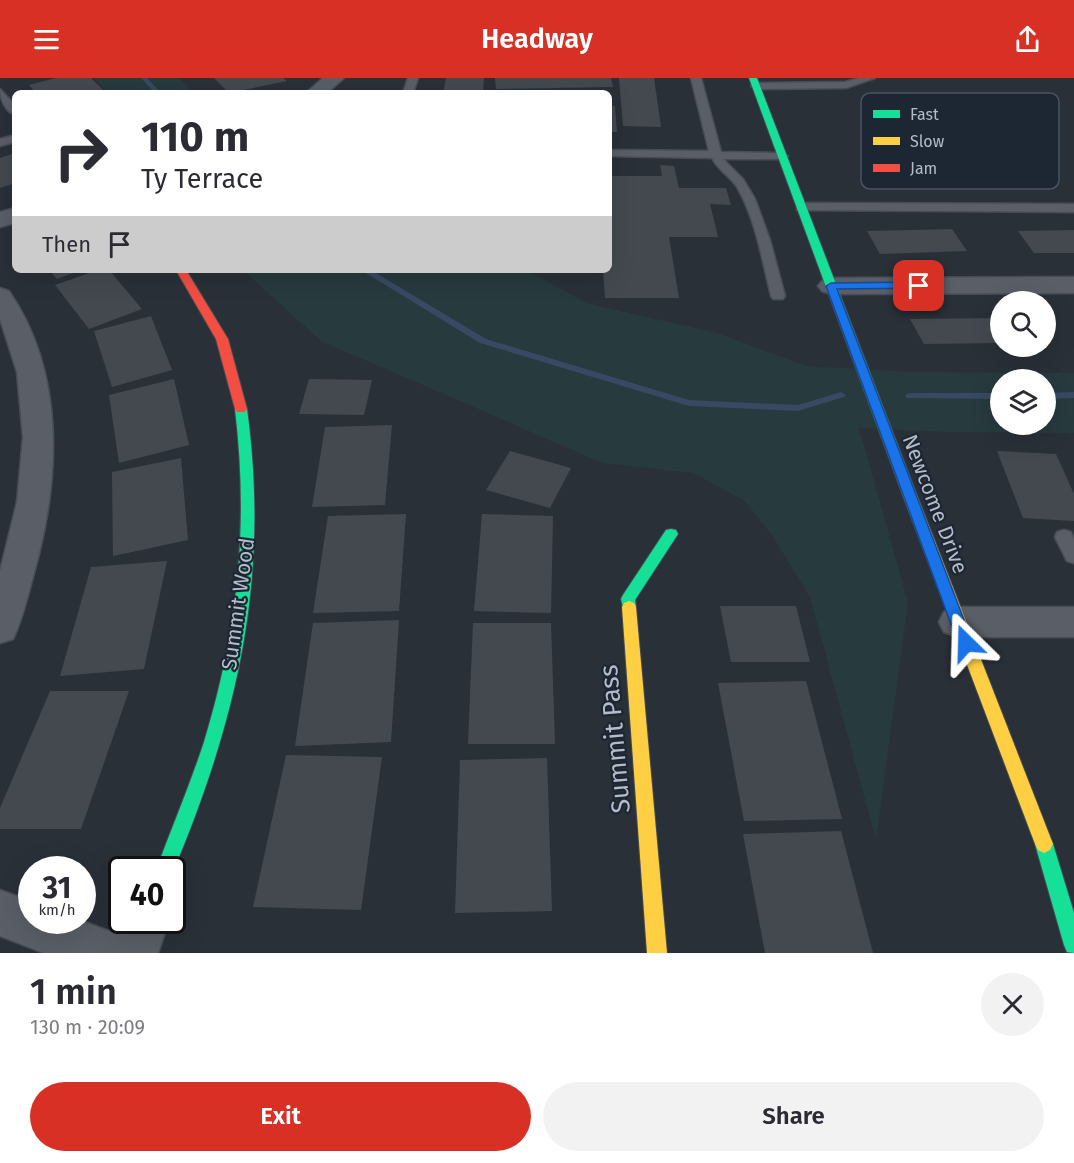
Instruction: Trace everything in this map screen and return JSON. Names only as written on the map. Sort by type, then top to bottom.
[{"type":"street","points":[[319,90],[335,78]]},
{"type":"street","name":"Newcome Drive","points":[[755,82],[957,622],[1041,832],[1074,945]]},
{"type":"street","name":"Summit Wood","points":[[170,856],[212,741],[234,652],[249,558],[250,468],[241,404],[225,347],[204,305],[183,273]]},
{"type":"street","points":[[831,286],[1074,285]]},
{"type":"street","points":[[0,298],[9,309],[27,354],[39,404],[39,473],[24,553],[0,628]]},
{"type":"street","name":"Summit Pass","points":[[657,953],[628,599],[671,534]]},
{"type":"street","points":[[957,622],[1074,622]]},
{"type":"street","points":[[0,913],[105,953]]},
{"type":"street","points":[[134,953],[141,934]]},
{"type":"lane","points":[[696,78],[719,163],[741,184],[751,203],[778,296]]},
{"type":"lane","points":[[755,82],[820,82],[846,85],[870,78]]},
{"type":"lane","points":[[1,88],[12,107]]},
{"type":"lane","points":[[612,153],[782,156]]},
{"type":"lane","points":[[801,207],[1074,208]]},
{"type":"lane","points":[[1064,537],[1074,556]]},
{"type":"green space","points":[[94,78],[179,78],[191,90],[106,90]]},
{"type":"green space","points":[[246,273],[532,273],[589,304],[717,333],[806,366],[912,372],[990,372],[990,432],[859,428],[908,602],[876,840],[810,597],[772,535],[745,501],[693,473],[603,463],[321,341]]},
{"type":"green space","points":[[1056,373],[1074,373],[1074,433],[1056,433]]},
{"type":"building","points":[[56,78],[91,78],[103,90],[33,90],[29,85]]},
{"type":"building","points":[[214,78],[283,78],[287,81],[244,90],[226,90]]},
{"type":"building","points":[[446,78],[484,78],[483,90],[444,90]]},
{"type":"building","points":[[495,78],[611,78],[613,87],[496,89]]},
{"type":"building","points":[[619,78],[654,78],[661,127],[623,126]]},
{"type":"building","points":[[612,106],[615,106],[617,132],[612,132]]},
{"type":"building","points":[[12,154],[12,184],[0,188],[0,158]]},
{"type":"building","points":[[660,165],[674,166],[679,188],[726,188],[731,205],[710,204],[718,237],[669,237],[679,298],[605,298],[603,273],[612,273],[612,176],[662,176]]},
{"type":"building","points":[[952,229],[967,251],[880,254],[867,231]]},
{"type":"building","points":[[1074,230],[1074,253],[1034,253],[1018,231]]},
{"type":"building","points":[[52,273],[73,273],[57,279]]},
{"type":"building","points":[[89,273],[112,273],[142,309],[89,329],[55,285]]},
{"type":"building","points":[[151,316],[172,370],[112,387],[94,331]]},
{"type":"building","points":[[990,318],[990,343],[924,344],[910,319]]},
{"type":"building","points":[[174,379],[189,445],[119,463],[109,395]]},
{"type":"building","points":[[309,379],[372,380],[364,415],[299,414]]},
{"type":"building","points":[[392,425],[385,505],[312,507],[325,427]]},
{"type":"building","points":[[510,451],[571,468],[550,508],[486,490]]},
{"type":"building","points":[[997,451],[1056,454],[1074,494],[1074,521],[1023,518]]},
{"type":"building","points":[[181,458],[188,540],[113,556],[112,472]]},
{"type":"building","points":[[406,514],[399,611],[313,613],[328,516]]},
{"type":"building","points":[[482,514],[553,516],[551,613],[474,611]]},
{"type":"building","points":[[167,561],[144,669],[60,676],[91,567]]},
{"type":"building","points":[[720,606],[796,606],[810,662],[731,662]]},
{"type":"building","points":[[399,620],[391,742],[295,746],[313,623]]},
{"type":"building","points":[[473,623],[551,623],[555,744],[468,744]]},
{"type":"building","points":[[806,681],[842,819],[744,821],[718,683]]},
{"type":"building","points":[[50,691],[129,691],[81,829],[0,829],[0,808]]},
{"type":"building","points":[[286,755],[382,757],[361,910],[253,907]]},
{"type":"building","points":[[547,758],[552,911],[455,913],[460,760]]},
{"type":"building","points":[[841,831],[873,953],[765,953],[743,834]]},
{"type":"waterway","points":[[144,78],[155,90]]},
{"type":"waterway","points":[[370,273],[483,341],[689,403],[798,408],[841,395]]},
{"type":"waterway","points":[[1056,396],[1074,395]]},
{"type":"waterway","points":[[910,396],[990,396]]},
{"type":"traffic: fast","points":[[753,78],[909,493]]},
{"type":"traffic: fast","points":[[170,856],[212,742],[224,701],[241,619],[249,535],[249,493],[241,409]]},
{"type":"traffic: fast","points":[[629,607],[628,599],[671,534]]},
{"type":"traffic: fast","points":[[1044,844],[1074,945]]},
{"type":"traffic: slow","points":[[909,493],[1044,844]]},
{"type":"traffic: slow","points":[[629,607],[657,953]]},
{"type":"traffic: jam","points":[[183,273],[222,339],[241,409]]},
{"type":"route","points":[[919,286],[831,286],[966,643]]}]
